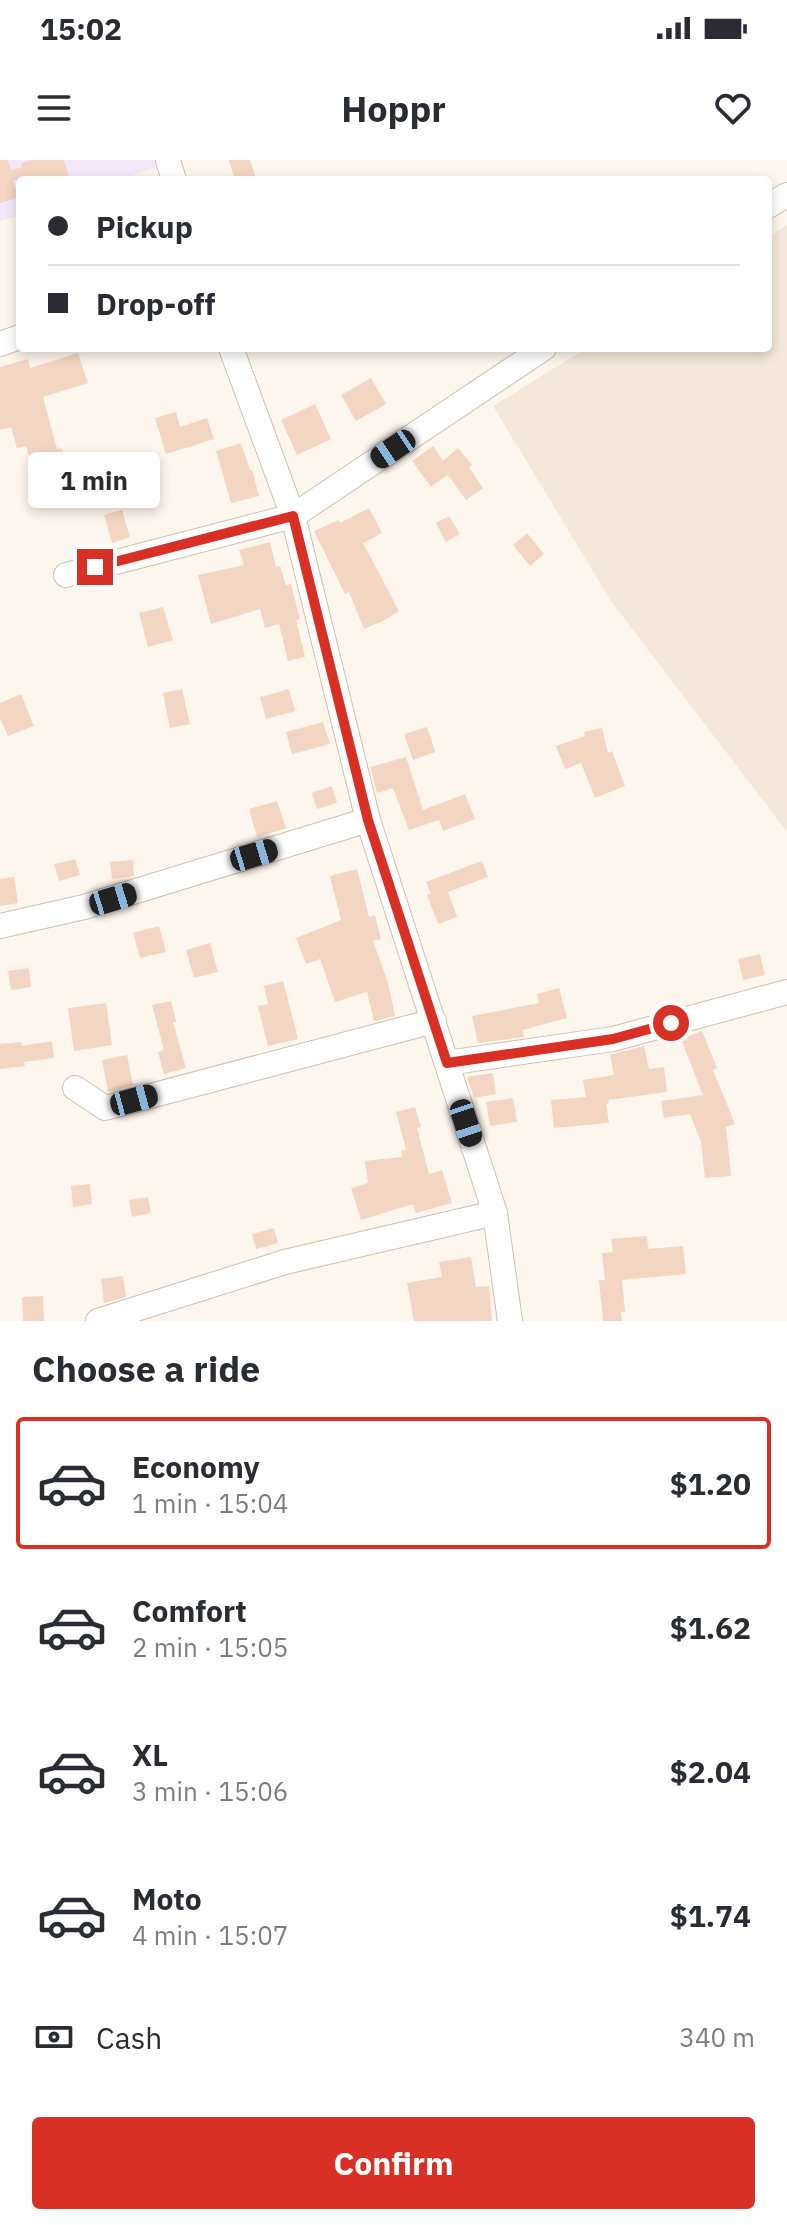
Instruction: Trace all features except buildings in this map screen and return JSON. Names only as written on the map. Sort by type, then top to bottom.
[{"type":"street","points":[[232,352],[293,516],[368,820],[495,1213],[510,1321]]},
{"type":"street","points":[[66,575],[293,516],[538,352]]},
{"type":"street","points":[[0,926],[84,907],[368,820]]},
{"type":"street","points":[[447,1063],[613,1039],[787,992]]},
{"type":"street","points":[[75,1088],[105,1108],[434,1021]]},
{"type":"street","points":[[98,1321],[285,1262],[495,1213]]},
{"type":"shaded area","points":[[0,160],[155,160],[157,167],[131,176],[16,176],[16,216],[0,221]]},
{"type":"shaded area","points":[[787,225],[787,832],[611,601],[493,406],[581,352],[772,352],[772,234]]},
{"type":"route","points":[[95,567],[293,516],[368,820],[447,1063],[613,1039],[671,1023]]}]
